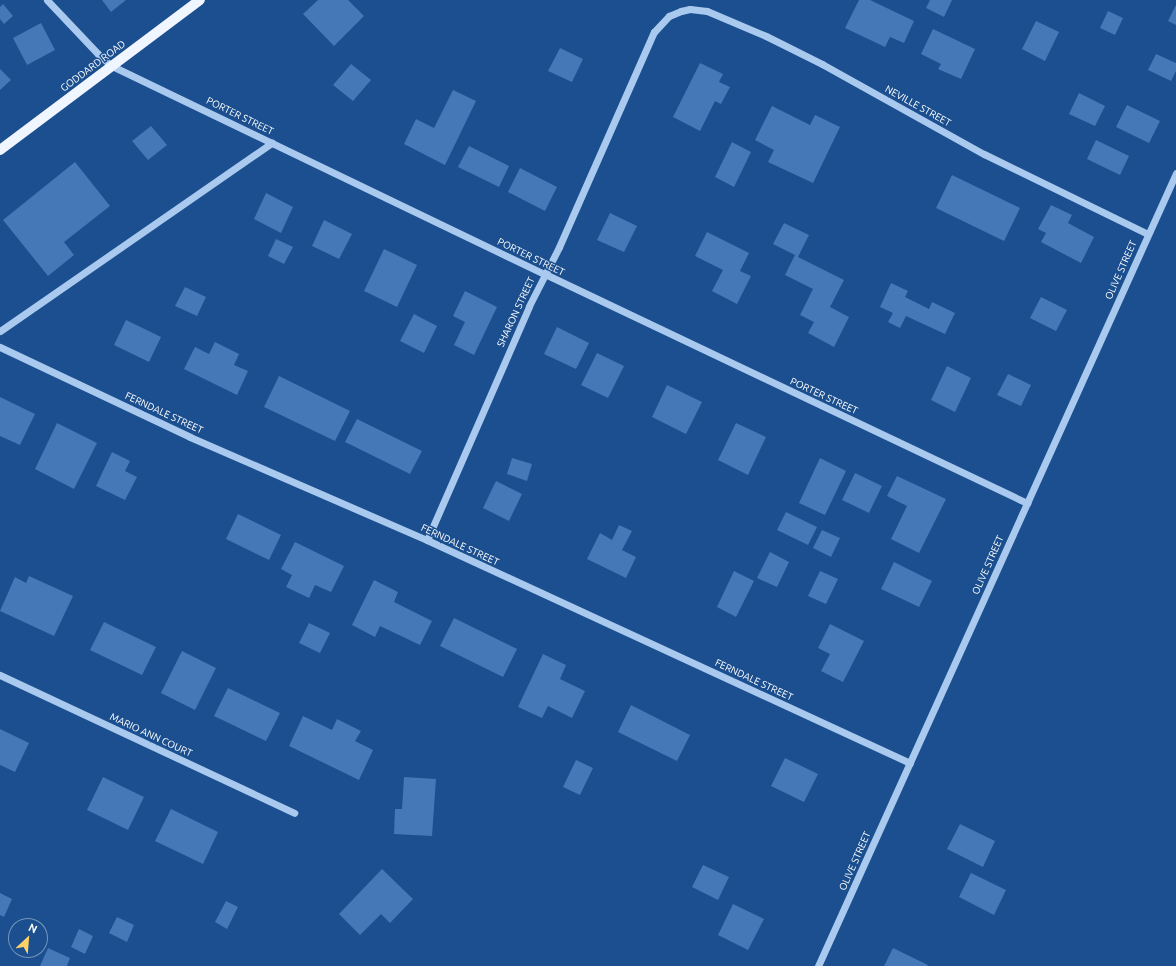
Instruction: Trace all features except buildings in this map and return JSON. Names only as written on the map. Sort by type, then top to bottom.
[{"type":"main road","name":"GODDARD ROAD","points":[[0,150],[200,0]]},
{"type":"street","name":"PORTER STREET","points":[[47,0],[98,54],[112,66],[544,274],[1027,503]]},
{"type":"street","name":"NEVILLE STREET","points":[[676,13],[690,9],[706,11],[766,36],[822,64],[984,154],[1148,234]]},
{"type":"street","name":"SHARON STREET","points":[[427,540],[529,306],[559,247],[654,32],[659,24],[669,16],[676,13]]},
{"type":"street","points":[[0,331],[272,143]]},
{"type":"street","name":"OLIVE STREET","points":[[818,966],[1176,172]]},
{"type":"street","name":"FERNDALE STREET","points":[[0,347],[190,437],[427,540],[910,763]]},
{"type":"street","name":"MARIO ANN COURT","points":[[0,674],[294,813]]}]
